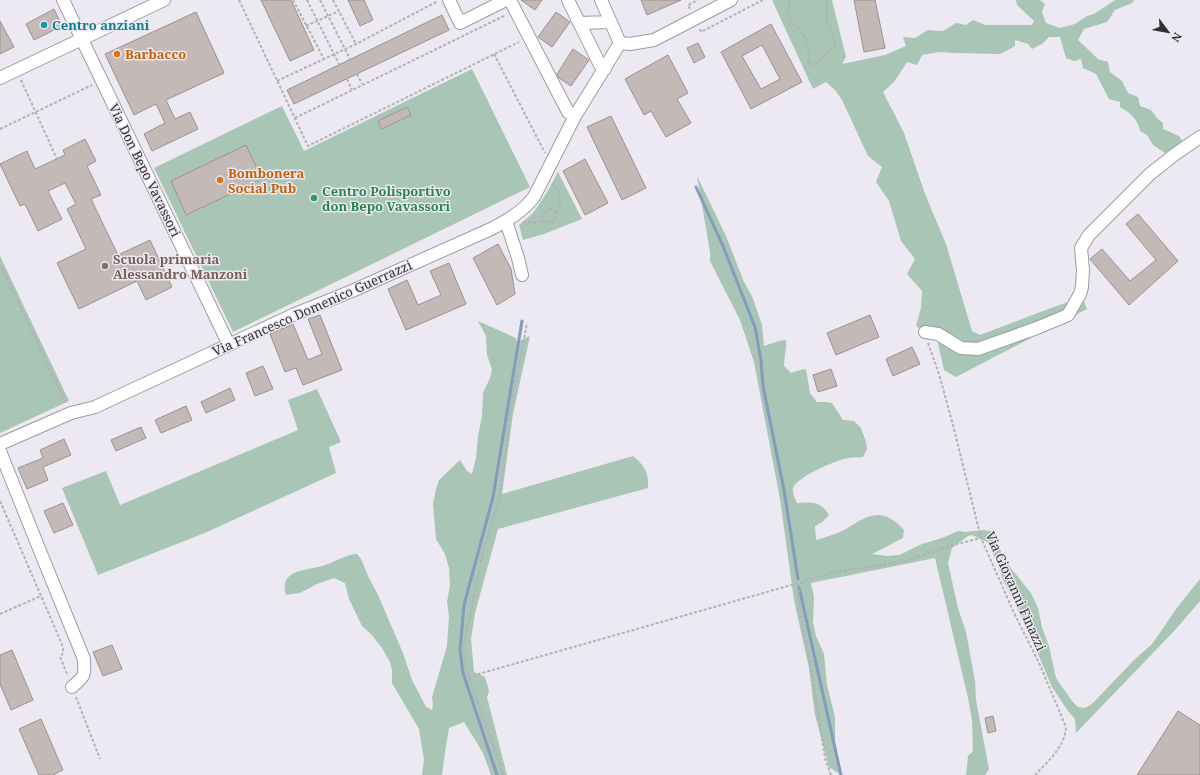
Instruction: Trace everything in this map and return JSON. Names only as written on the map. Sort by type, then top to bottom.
[{"type":"street","name":"Via Don Bepo Vavassori","points":[[63,0],[82,38],[99,84],[229,345]]},
{"type":"street","points":[[0,78],[164,0]]},
{"type":"street","points":[[449,0],[460,23],[506,0]]},
{"type":"street","points":[[568,0],[600,64],[605,69]]},
{"type":"street","points":[[601,0],[620,43],[630,44],[654,40],[731,0]]},
{"type":"street","points":[[513,5],[568,112],[575,116]]},
{"type":"street","points":[[579,23],[611,22]]},
{"type":"street","name":"Via Francesco Domenico Guerrazzi","points":[[0,444],[71,413],[95,407],[295,314],[352,291],[506,221],[521,211],[534,197],[575,116],[620,43]]},
{"type":"street","points":[[925,332],[938,334],[962,348],[978,350],[1068,315],[1080,294],[1082,287],[1083,270],[1081,248],[1089,235],[1150,174],[1200,137]]},
{"type":"street","points":[[506,221],[522,275]]},
{"type":"street","points":[[0,451],[84,659],[85,674],[72,687]]},
{"type":"path","points":[[239,0],[308,146],[529,37]]},
{"type":"path","points":[[293,0],[324,59]]},
{"type":"path","points":[[306,0],[339,64]]},
{"type":"path","points":[[320,0],[350,59]]},
{"type":"path","points":[[333,0],[356,44]]},
{"type":"path","points":[[278,81],[356,44],[441,0]]},
{"type":"path","points":[[790,0],[787,7],[788,17],[795,26],[801,30],[806,41],[810,64],[815,64],[836,44],[826,20],[826,0]]},
{"type":"path","points":[[294,118],[352,90],[513,5]]},
{"type":"path","points":[[306,26],[339,11]]},
{"type":"path","points":[[494,54],[550,164]]},
{"type":"path","points":[[16,70],[57,158]]},
{"type":"path","points":[[357,74],[362,84]]},
{"type":"path","points":[[347,79],[352,90]]},
{"type":"path","points":[[0,129],[99,84]]},
{"type":"path","points":[[548,184],[556,187],[561,199],[560,208],[555,212]]},
{"type":"path","points":[[546,222],[542,217],[544,211],[550,209],[555,212]]},
{"type":"path","points":[[520,220],[525,223],[535,221],[551,222],[556,218],[555,212]]},
{"type":"path","points":[[0,264],[71,413]]},
{"type":"path","points":[[502,775],[468,677],[463,648],[484,547],[499,500],[512,401],[528,324]]},
{"type":"path","name":"Via Giovanni Finazzi","points":[[925,332],[949,410],[981,538],[1014,613],[1040,665],[1066,727],[1066,735],[1060,747],[1035,775]]},
{"type":"path","points":[[0,501],[64,649],[60,656],[100,758]]},
{"type":"path","points":[[468,677],[803,582],[816,577],[841,571],[905,561],[950,546],[981,538]]},
{"type":"path","points":[[803,582],[798,593],[801,617],[810,662],[825,758],[831,775]]},
{"type":"path","points":[[0,614],[41,596]]},
{"type":"green space","points":[[772,0],[832,0],[846,57],[842,64],[885,55],[906,46],[903,37],[915,38],[928,30],[943,31],[956,23],[966,25],[973,20],[985,25],[1032,25],[1034,21],[1017,5],[1016,0],[1040,0],[1045,4],[1042,12],[1046,23],[1060,28],[1075,24],[1087,16],[1094,14],[1115,0],[1134,0],[1132,3],[1115,10],[1107,22],[1084,29],[1078,40],[1098,59],[1108,62],[1110,72],[1122,81],[1128,93],[1138,97],[1140,106],[1151,110],[1163,123],[1163,129],[1179,136],[1183,142],[1165,153],[1153,145],[1147,135],[1140,131],[1133,117],[1120,107],[1120,102],[1109,99],[1096,74],[1083,68],[1081,59],[1074,61],[1066,58],[1060,37],[1049,37],[1042,44],[1032,49],[1028,44],[1015,40],[1015,46],[1000,54],[939,52],[922,55],[917,65],[907,62],[894,82],[883,92],[904,133],[925,194],[946,244],[972,331],[980,335],[1082,297],[1087,309],[956,377],[944,370],[937,339],[916,326],[921,308],[922,291],[907,274],[915,259],[901,241],[889,201],[876,182],[882,167],[868,156],[842,100],[835,90],[826,82],[813,89]]},
{"type":"green space","points":[[472,69],[530,187],[233,332],[154,168],[282,106],[304,151]],"holes":[[[407,107],[411,115],[382,129],[378,121]],[[246,146],[262,179],[186,215],[171,181]]]},
{"type":"green space","points":[[558,172],[582,219],[544,234],[523,240],[519,225],[533,213],[546,194]]},
{"type":"green space","points":[[697,176],[726,236],[744,282],[752,296],[762,325],[764,346],[786,340],[784,366],[791,373],[806,369],[810,393],[817,402],[832,403],[843,420],[854,421],[861,428],[866,442],[867,449],[863,457],[844,459],[822,467],[801,479],[793,488],[793,494],[797,503],[815,503],[823,507],[829,515],[815,526],[816,540],[839,532],[875,515],[882,515],[889,518],[896,522],[904,530],[903,538],[872,554],[887,556],[899,555],[922,544],[958,531],[991,531],[1006,562],[1031,593],[1038,608],[1056,678],[1072,701],[1078,707],[1085,708],[1092,704],[1134,660],[1152,644],[1179,605],[1200,579],[1200,601],[1176,629],[1076,733],[1075,719],[1052,687],[1027,628],[1003,580],[997,562],[987,542],[972,535],[968,536],[952,548],[948,563],[958,608],[966,632],[975,681],[976,700],[989,769],[985,775],[966,775],[968,756],[973,751],[972,720],[935,558],[811,583],[814,597],[813,622],[816,636],[824,654],[827,685],[835,717],[835,750],[841,775],[829,767],[815,715],[809,668],[794,600],[780,499],[754,362],[740,320],[710,261],[710,252]]},
{"type":"green space","points":[[0,256],[69,401],[0,433]]},
{"type":"green space","points":[[478,321],[516,338],[517,342],[530,336],[513,414],[502,494],[633,456],[641,463],[647,474],[648,488],[498,529],[475,613],[471,639],[474,672],[485,677],[489,691],[487,697],[507,775],[491,775],[483,753],[464,722],[449,728],[442,775],[422,775],[424,760],[419,729],[392,683],[392,670],[390,662],[372,635],[362,626],[349,599],[345,583],[334,578],[317,584],[300,593],[286,595],[285,586],[286,580],[296,572],[325,565],[357,554],[361,559],[378,595],[403,653],[412,680],[426,707],[432,710],[432,697],[447,646],[449,616],[447,602],[450,585],[449,568],[445,554],[436,539],[433,504],[439,480],[460,460],[467,471],[472,474],[476,458],[482,416],[483,393],[490,378],[492,369],[487,355],[486,336]]},
{"type":"green space","points":[[317,389],[341,442],[329,447],[336,473],[207,532],[98,575],[62,488],[106,471],[120,505],[298,430],[288,400]]},
{"type":"building","points":[[261,0],[291,0],[314,50],[290,61]]},
{"type":"building","points":[[348,0],[364,0],[373,20],[360,26]]},
{"type":"building","points":[[521,0],[542,0],[535,10]]},
{"type":"building","points":[[641,0],[681,0],[647,15]]},
{"type":"building","points":[[854,0],[875,0],[885,48],[864,52]]},
{"type":"building","name":"Centro anziani","points":[[54,9],[62,26],[34,40],[26,24]]},
{"type":"building","points":[[196,12],[224,73],[166,100],[175,119],[190,112],[198,129],[152,151],[144,134],[165,123],[156,104],[134,115],[105,54]]},
{"type":"building","points":[[556,12],[570,22],[552,47],[538,37]]},
{"type":"building","points":[[442,15],[449,30],[294,104],[287,90]]},
{"type":"building","points":[[0,21],[14,47],[0,54]]},
{"type":"building","points":[[771,24],[802,82],[751,109],[721,52]],"holes":[[[762,45],[780,79],[761,89],[742,56]]]},
{"type":"building","points":[[698,43],[705,57],[694,63],[687,48]]},
{"type":"building","points":[[573,49],[589,60],[571,86],[559,78],[557,74]]},
{"type":"building","points":[[668,55],[688,93],[677,99],[691,123],[666,137],[651,111],[644,115],[625,79]]},
{"type":"building","points":[[407,107],[411,115],[382,129],[378,121]]},
{"type":"building","points":[[611,116],[646,188],[622,200],[587,127]]},
{"type":"building","points":[[85,139],[96,161],[87,166],[101,195],[91,199],[118,255],[150,240],[172,287],[146,300],[137,281],[79,309],[57,263],[86,249],[67,209],[76,204],[65,183],[48,191],[62,219],[38,231],[25,204],[20,206],[0,164],[27,151],[35,169],[65,155],[63,150]]},
{"type":"building","points":[[246,145],[262,179],[186,215],[171,181]]},
{"type":"building","points":[[585,159],[608,203],[585,215],[563,171]]},
{"type":"building","points":[[1138,214],[1178,261],[1129,305],[1090,259],[1102,249],[1130,281],[1156,260],[1126,224]]},
{"type":"building","points":[[498,244],[511,269],[515,294],[497,305],[473,258]]},
{"type":"building","points":[[449,263],[466,304],[406,330],[388,289],[407,280],[418,305],[441,295],[430,271]]},
{"type":"building","points":[[320,315],[342,370],[303,385],[296,368],[285,372],[270,334],[293,324],[308,360],[322,354],[308,319]]},
{"type":"building","points":[[870,315],[879,337],[836,355],[827,333]]},
{"type":"building","points":[[912,347],[920,364],[893,376],[886,359]]},
{"type":"building","points":[[263,366],[273,389],[255,396],[246,373]]},
{"type":"building","points":[[831,369],[837,386],[818,392],[813,375]]},
{"type":"building","points":[[230,388],[235,400],[206,413],[201,402]]},
{"type":"building","points":[[186,406],[192,420],[161,433],[155,420]]},
{"type":"building","points":[[141,427],[146,438],[116,451],[111,440]]},
{"type":"building","points":[[64,439],[71,455],[43,467],[48,480],[27,489],[18,468],[43,458],[40,450]]},
{"type":"building","points":[[63,503],[73,525],[54,533],[44,511]]},
{"type":"building","points":[[112,645],[122,669],[103,676],[93,652]]},
{"type":"building","points":[[12,650],[33,700],[11,710],[0,684],[0,655]]},
{"type":"building","points":[[1178,711],[1200,725],[1200,775],[1137,775]]},
{"type":"building","points":[[993,716],[996,731],[988,733],[985,718]]},
{"type":"building","points":[[41,719],[63,770],[53,775],[39,775],[19,729]]},
{"type":"waterway","points":[[696,187],[723,246],[755,327],[761,360],[763,386],[784,490],[798,579]]},
{"type":"waterway","points":[[497,775],[463,673],[460,650],[464,605],[493,497],[522,321]]},
{"type":"waterway","points":[[799,587],[841,775]]},
{"type":"place","name":"Centro anziani","points":[[44,25]]},
{"type":"place","name":"Barbacco","points":[[117,54]]},
{"type":"place","name":"Bombonera Social Pub","points":[[220,180]]},
{"type":"place","name":"Centro Polisportivo don Bepo Vavassori","points":[[314,198]]},
{"type":"place","name":"Scuola primaria Alessandro Manzoni","points":[[105,266]]}]
